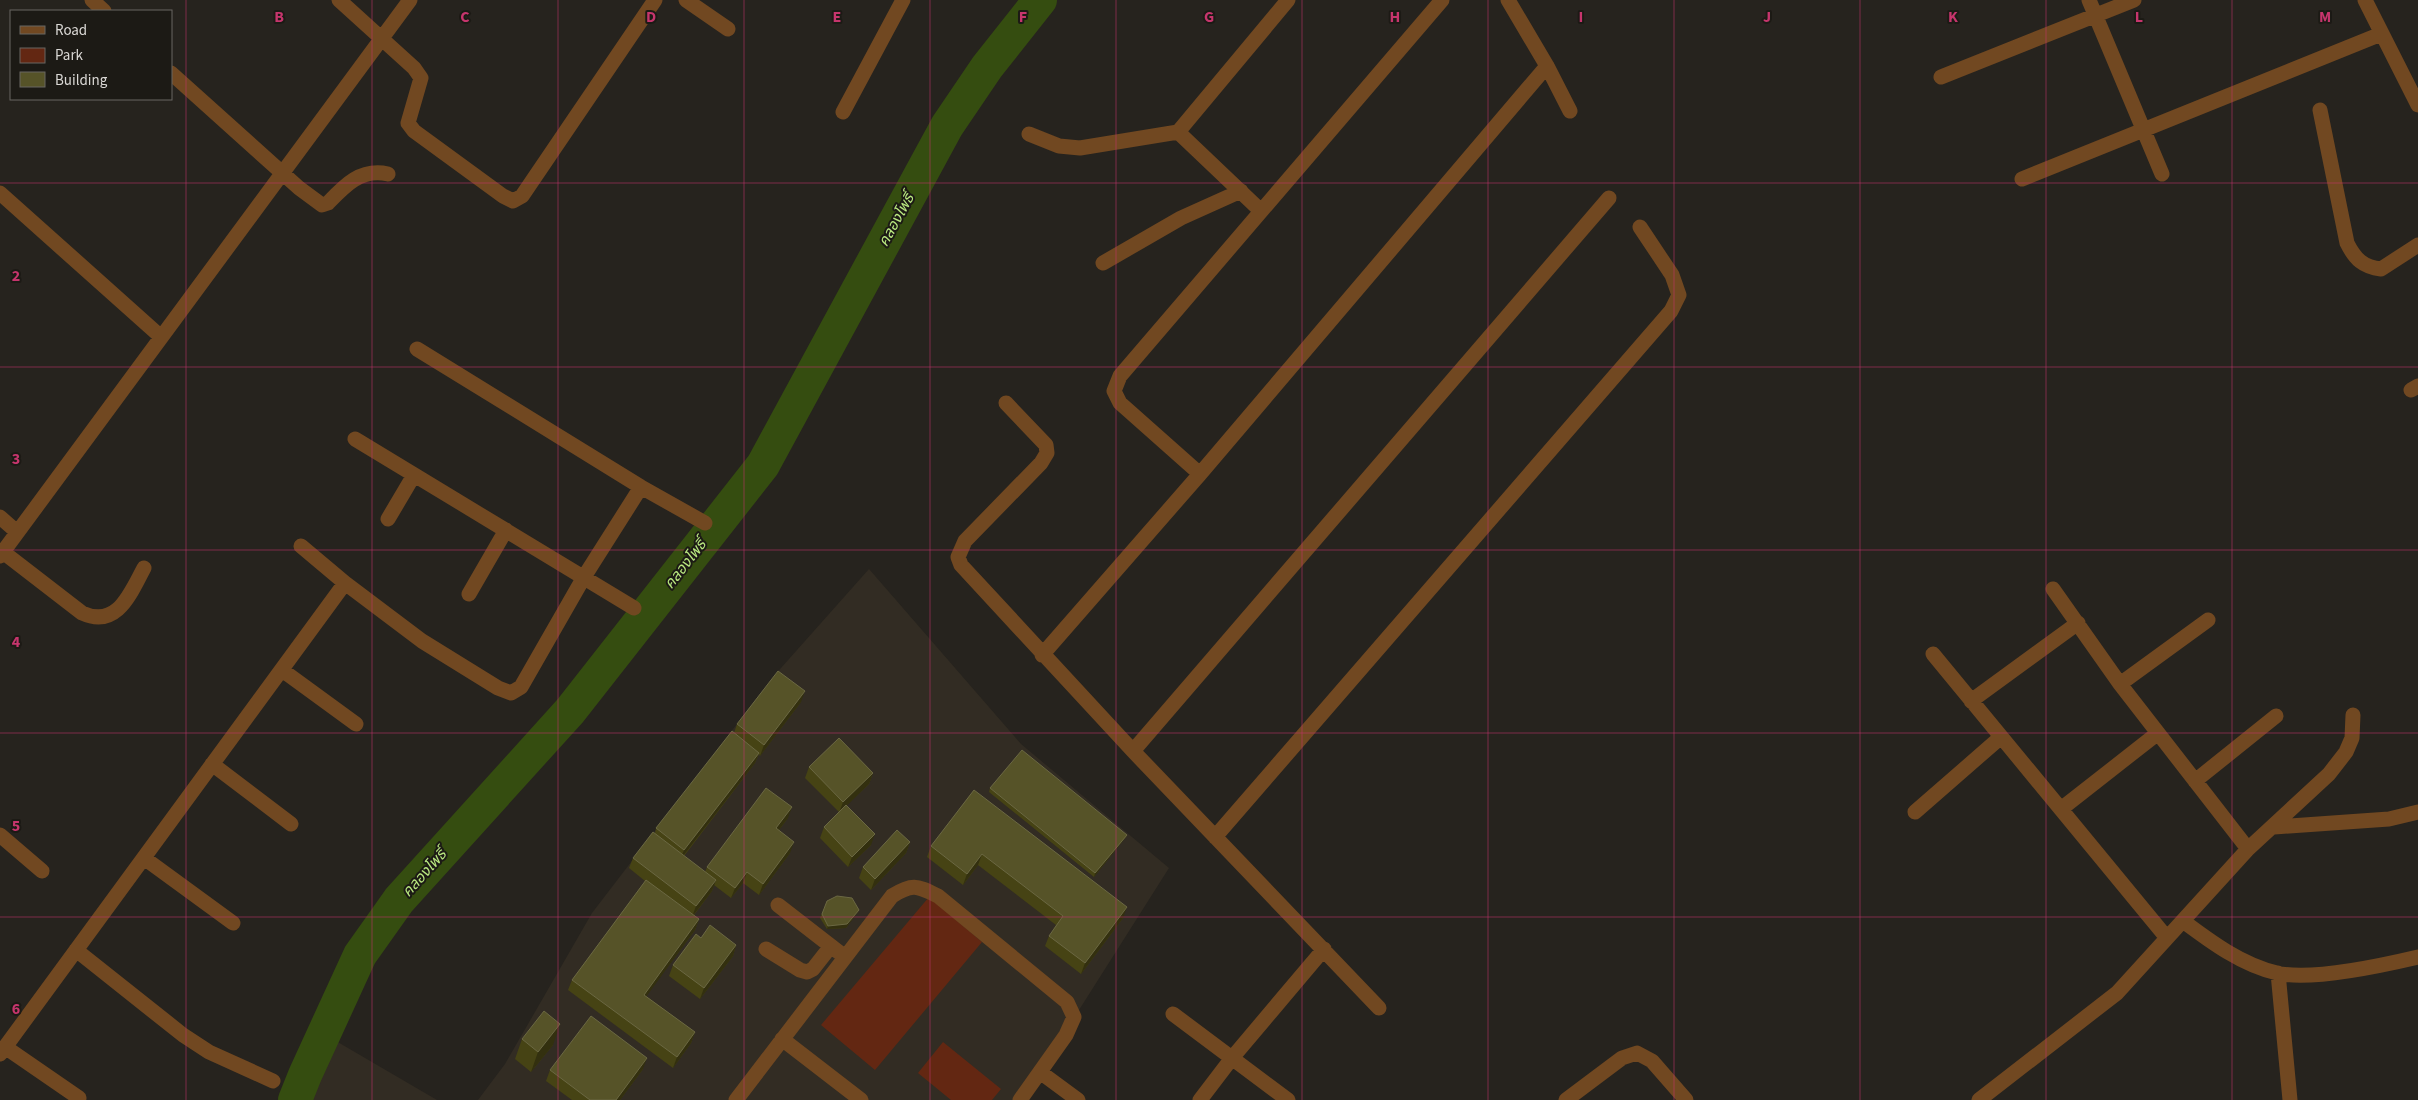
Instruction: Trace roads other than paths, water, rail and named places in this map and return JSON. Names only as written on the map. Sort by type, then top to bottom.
[{"type":"street","points":[[92,0],[103,10]]},
{"type":"street","points":[[340,0],[414,68],[421,78],[408,124],[414,131],[503,196],[513,201],[522,196],[655,0]]},
{"type":"street","points":[[144,568],[125,602],[114,613],[102,618],[93,618],[82,613],[2,554],[160,336],[410,0]]},
{"type":"street","points":[[686,0],[728,29]]},
{"type":"street","points":[[843,112],[903,0]]},
{"type":"street","points":[[1029,134],[1059,146],[1080,148],[1178,132],[1288,0]]},
{"type":"street","points":[[1200,474],[1120,402],[1114,391],[1120,376],[1442,0]]},
{"type":"street","points":[[1508,0],[1547,66],[1570,110]]},
{"type":"street","points":[[2089,0],[2162,174]]},
{"type":"street","points":[[1941,77],[2134,0]]},
{"type":"street","points":[[2365,0],[2418,106]]},
{"type":"street","points":[[2022,179],[2381,34]]},
{"type":"street","points":[[1042,655],[1200,474],[1547,66]]},
{"type":"street","points":[[172,73],[282,174],[322,205],[328,204],[355,179],[375,171],[388,174]]},
{"type":"street","points":[[2320,110],[2347,243],[2352,255],[2360,262],[2381,269],[2418,245]]},
{"type":"street","points":[[1178,132],[1261,211]]},
{"type":"street","points":[[1103,264],[1181,218],[1240,191]]},
{"type":"street","points":[[1,196],[160,336]]},
{"type":"street","points":[[1133,751],[1609,198]]},
{"type":"street","points":[[1215,837],[1672,311],[1679,295],[1672,275],[1640,227]]},
{"type":"street","points":[[417,349],[640,487],[705,523]]},
{"type":"street","points":[[1006,403],[1046,445],[1047,453],[1041,463],[965,541],[958,557],[961,566],[1042,655],[1379,1008]]},
{"type":"street","points":[[355,439],[634,608]]},
{"type":"street","points":[[388,519],[414,475]]},
{"type":"street","points":[[301,546],[345,583],[422,641],[498,688],[511,693],[521,687],[584,578],[640,487]]},
{"type":"street","points":[[0,517],[17,532]]},
{"type":"street","points":[[469,594],[506,530]]},
{"type":"street","points":[[79,1098],[3,1050],[345,583]]},
{"type":"street","points":[[2053,589],[2120,684],[2248,850]]},
{"type":"street","points":[[2120,684],[2208,620]]},
{"type":"street","points":[[1972,701],[2078,623]]},
{"type":"street","points":[[1933,654],[2168,938]]},
{"type":"street","points":[[282,670],[356,724]]},
{"type":"street","points":[[1979,1100],[2117,993],[2248,850],[2329,774],[2346,752],[2352,738],[2353,715]]},
{"type":"street","points":[[2195,781],[2276,716]]},
{"type":"street","points":[[2060,809],[2158,733]]},
{"type":"street","points":[[1915,812],[2001,737]]},
{"type":"street","points":[[212,764],[291,824]]},
{"type":"street","points":[[2274,827],[2389,819],[2418,812]]},
{"type":"street","points":[[0,835],[42,871]]},
{"type":"street","points":[[144,858],[233,923]]},
{"type":"street","points":[[736,1100],[892,896],[906,887],[922,889],[938,896],[1067,1002],[1074,1017],[1066,1035],[1020,1100]]},
{"type":"street","points":[[778,905],[845,957]]},
{"type":"street","points":[[2183,921],[2217,946],[2243,960],[2278,974],[2319,974],[2418,957]]},
{"type":"street","points":[[766,948],[800,970],[807,972],[813,969],[831,946]]},
{"type":"street","points":[[1200,1100],[1232,1058],[1324,949]]},
{"type":"street","points":[[76,950],[196,1044],[209,1052],[273,1081]]},
{"type":"street","points":[[2278,974],[2290,1100]]},
{"type":"street","points":[[1173,1014],[1288,1100]]},
{"type":"street","points":[[782,1039],[861,1100]]},
{"type":"street","points":[[1566,1100],[1622,1058],[1637,1053],[1652,1061],[1686,1100]]},
{"type":"street","points":[[1040,1072],[1078,1100]]},
{"type":"waterway","name":"คลองโพธิ์","points":[[295,1100],[360,955],[399,900],[570,711],[763,465],[947,126],[987,67],[1040,0]]}]
